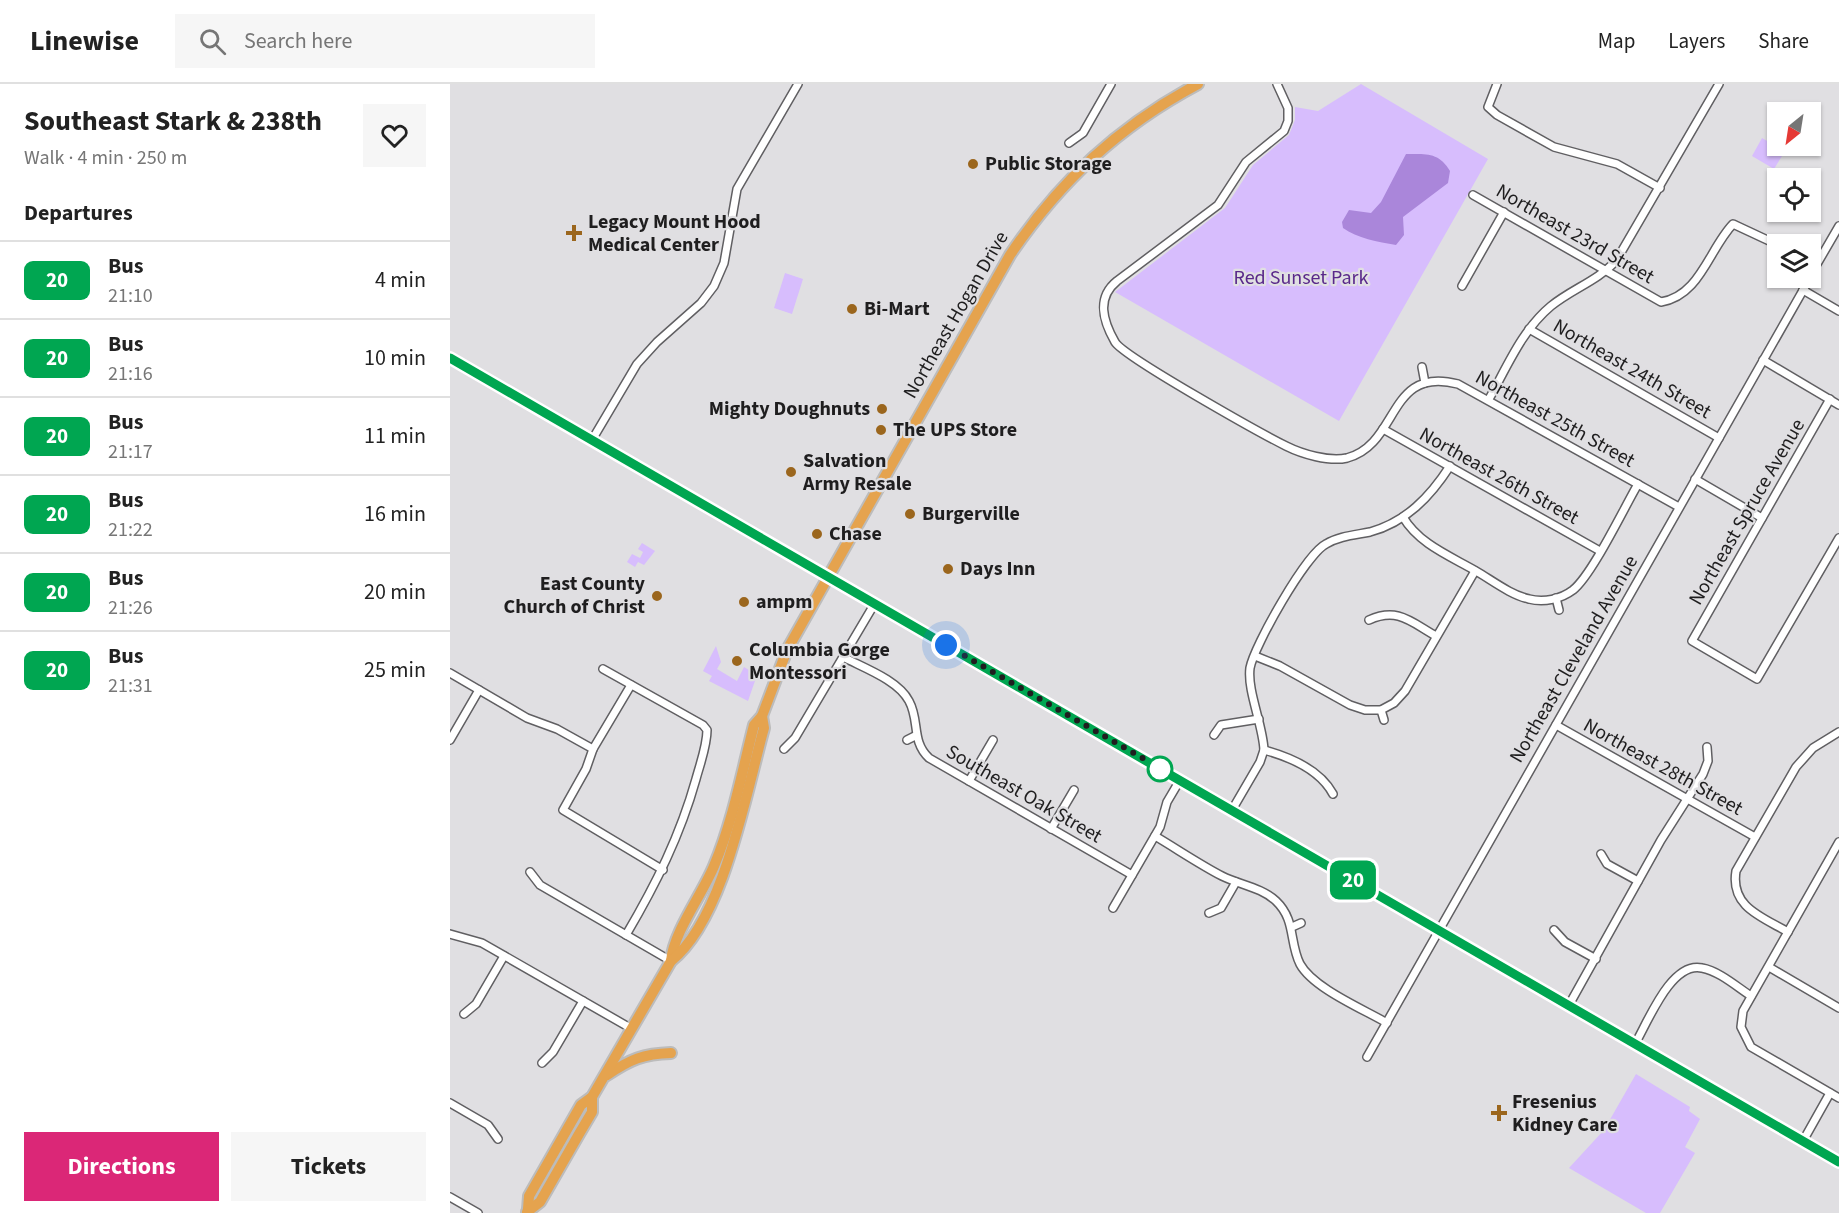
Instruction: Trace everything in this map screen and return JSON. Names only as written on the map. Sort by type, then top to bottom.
[{"type":"highway","name":"Northeast Hogan Drive","points":[[527,1211],[529,1196],[581,1105],[592,1097],[671,961],[684,951],[700,924],[730,857],[764,728],[762,716],[787,650],[827,576],[1029,227],[1068,180],[1112,139],[1159,106],[1198,84]]},
{"type":"highway","points":[[604,1076],[640,1056],[671,1053]]},
{"type":"highway","name":"Northeast Hogan Drive","points":[[527,1211],[540,1202],[579,1134],[591,1112],[592,1097]]},
{"type":"main road","points":[[451,360],[1839,1162]]},
{"type":"street","points":[[592,440],[637,364],[657,342],[693,311],[714,286],[724,263],[737,189],[798,84]]},
{"type":"street","points":[[1069,143],[1083,133],[1112,84]]},
{"type":"street","points":[[1277,84],[1288,108],[1288,121],[1284,131],[1246,162],[1218,205],[1112,285],[1104,299],[1103,314],[1115,341],[1128,355],[1286,446],[1337,459],[1353,456],[1367,447],[1383,429],[1404,394],[1425,383],[1422,367]]},
{"type":"street","points":[[1497,84],[1488,107],[1497,115],[1554,147],[1617,164],[1660,188]]},
{"type":"street","points":[[1489,399],[1529,329],[1551,306],[1607,271],[1626,247],[1719,84]]},
{"type":"street","name":"Northeast 23rd Street","points":[[1473,195],[1661,302],[1671,300],[1690,288],[1723,235],[1733,224],[1767,240]]},
{"type":"street","points":[[1462,286],[1504,212]]},
{"type":"street","name":"Northeast Cleveland Avenue","points":[[1821,253],[1839,226]]},
{"type":"street","points":[[1803,290],[1839,311]]},
{"type":"street","name":"Northeast Cleveland Avenue","points":[[1367,1057],[1803,290]]},
{"type":"street","name":"Northeast 24th Street","points":[[1529,329],[1719,438]]},
{"type":"street","points":[[1762,360],[1839,405]]},
{"type":"street","name":"Northeast 25th Street","points":[[1425,383],[1450,382],[1489,399],[1679,507]]},
{"type":"street","name":"Northeast Spruce Avenue","points":[[1830,399],[1692,641],[1757,679],[1839,538]]},
{"type":"street","name":"Northeast 26th Street","points":[[1383,429],[1600,551]]},
{"type":"street","points":[[1232,810],[1260,762],[1264,750],[1250,668],[1301,571],[1315,551],[1329,542],[1379,529],[1403,517],[1428,497],[1450,466]]},
{"type":"street","points":[[1695,479],[1762,518]]},
{"type":"street","points":[[1403,517],[1415,534],[1425,542],[1522,597],[1539,601],[1556,598],[1580,584],[1638,484]]},
{"type":"street","points":[[1255,656],[1280,666],[1357,709],[1381,710],[1394,703],[1405,691],[1475,571]]},
{"type":"street","points":[[1556,598],[1559,610]]},
{"type":"street","points":[[784,749],[795,738],[875,603]]},
{"type":"street","points":[[1369,620],[1384,613],[1397,614],[1436,636]]},
{"type":"street","name":"Southeast Oak Street","points":[[843,657],[900,690],[913,711],[918,745],[929,758],[1132,876]]},
{"type":"street","points":[[603,669],[703,725],[707,730],[689,802],[663,870],[626,935]]},
{"type":"street","points":[[450,673],[527,718],[557,729],[593,749]]},
{"type":"street","points":[[632,685],[593,749],[586,769],[563,810],[663,870]]},
{"type":"street","points":[[450,740],[479,690]]},
{"type":"street","points":[[1381,710],[1384,720]]},
{"type":"street","points":[[1214,735],[1221,725],[1260,718]]},
{"type":"street","name":"Northeast 28th Street","points":[[1556,725],[1755,837]]},
{"type":"street","points":[[1788,932],[1749,909],[1738,896],[1735,888],[1736,871],[1801,761],[1820,743],[1839,732]]},
{"type":"street","points":[[907,740],[915,736]]},
{"type":"street","points":[[969,781],[993,740]]},
{"type":"street","points":[[1569,1005],[1638,881],[1689,799],[1708,761],[1707,747]]},
{"type":"street","points":[[1264,750],[1284,756],[1326,780],[1333,794]]},
{"type":"street","points":[[1113,908],[1155,836],[1167,802],[1180,780]]},
{"type":"street","points":[[1052,829],[1074,790]]},
{"type":"street","points":[[1155,836],[1236,882],[1272,897],[1284,909],[1292,927],[1296,954],[1311,978],[1387,1023]]},
{"type":"street","points":[[1839,842],[1751,996],[1741,1019],[1746,1040],[1759,1052],[1839,1098]]},
{"type":"street","points":[[1601,854],[1607,864],[1638,881]]},
{"type":"street","points":[[530,872],[540,885],[671,961]]},
{"type":"street","points":[[1209,913],[1221,908],[1236,882]]},
{"type":"street","points":[[1292,927],[1301,923]]},
{"type":"street","points":[[1554,930],[1565,942],[1596,959]]},
{"type":"street","points":[[450,934],[469,938],[504,956],[632,1029]]},
{"type":"street","points":[[464,1014],[476,1004],[504,956]]},
{"type":"street","points":[[1635,1044],[1671,982],[1687,965],[1711,971],[1751,996]]},
{"type":"street","points":[[1769,968],[1839,1008]]},
{"type":"street","points":[[542,1063],[553,1052],[583,1001]]},
{"type":"street","points":[[1803,1141],[1830,1093]]},
{"type":"street","points":[[450,1103],[488,1125],[498,1139]]},
{"type":"street","points":[[450,1197],[466,1210],[478,1213]]},
{"type":"green space","name":"Red Sunset Park","points":[[1361,84],[1488,159],[1339,421],[1115,292],[1225,208],[1253,165],[1289,135],[1295,120],[1295,107],[1318,111]]},
{"type":"green space","points":[[1762,138],[1767,141],[1767,156],[1782,156],[1772,168],[1752,156]]},
{"type":"green space","points":[[785,273],[803,279],[792,314],[774,308]]},
{"type":"green space","points":[[642,543],[655,551],[644,565],[638,562],[635,567],[627,562],[632,554],[640,558],[643,552],[638,549]]},
{"type":"green space","points":[[716,646],[721,662],[717,669],[737,681],[744,667],[757,675],[748,701],[709,681],[712,676],[703,671]]},
{"type":"green space","points":[[1636,1074],[1690,1107],[1689,1111],[1700,1119],[1685,1147],[1695,1153],[1660,1213],[1646,1213],[1569,1168],[1604,1130]]},
{"type":"shaded area","points":[[1406,154],[1426,154],[1437,157],[1450,171],[1448,183],[1403,217],[1404,235],[1396,245],[1361,237],[1343,228],[1342,222],[1349,210],[1371,213],[1381,202]]},
{"type":"bus line","name":"20","points":[[450,358],[1839,1162]]},
{"type":"place","name":"Public Storage","points":[[973,164]]},
{"type":"place","name":"Legacy Mount Hood Medical Center","points":[[574,233]]},
{"type":"place","name":"Bi-Mart","points":[[852,309]]},
{"type":"place","name":"Mighty Doughnuts","points":[[882,409]]},
{"type":"place","name":"The UPS Store","points":[[881,430]]},
{"type":"place","name":"Salvation Army Resale","points":[[791,472]]},
{"type":"place","name":"Burgerville","points":[[910,514]]},
{"type":"place","name":"Chase","points":[[817,534]]},
{"type":"place","name":"Days Inn","points":[[948,569]]},
{"type":"place","name":"East County Church of Christ","points":[[657,596]]},
{"type":"place","name":"ampm","points":[[744,602]]},
{"type":"place","name":"Columbia Gorge Montessori","points":[[737,661]]},
{"type":"place","name":"Fresenius Kidney Care","points":[[1499,1113]]},
{"type":"route","points":[[946,645],[1165,771],[1160,769]]}]
